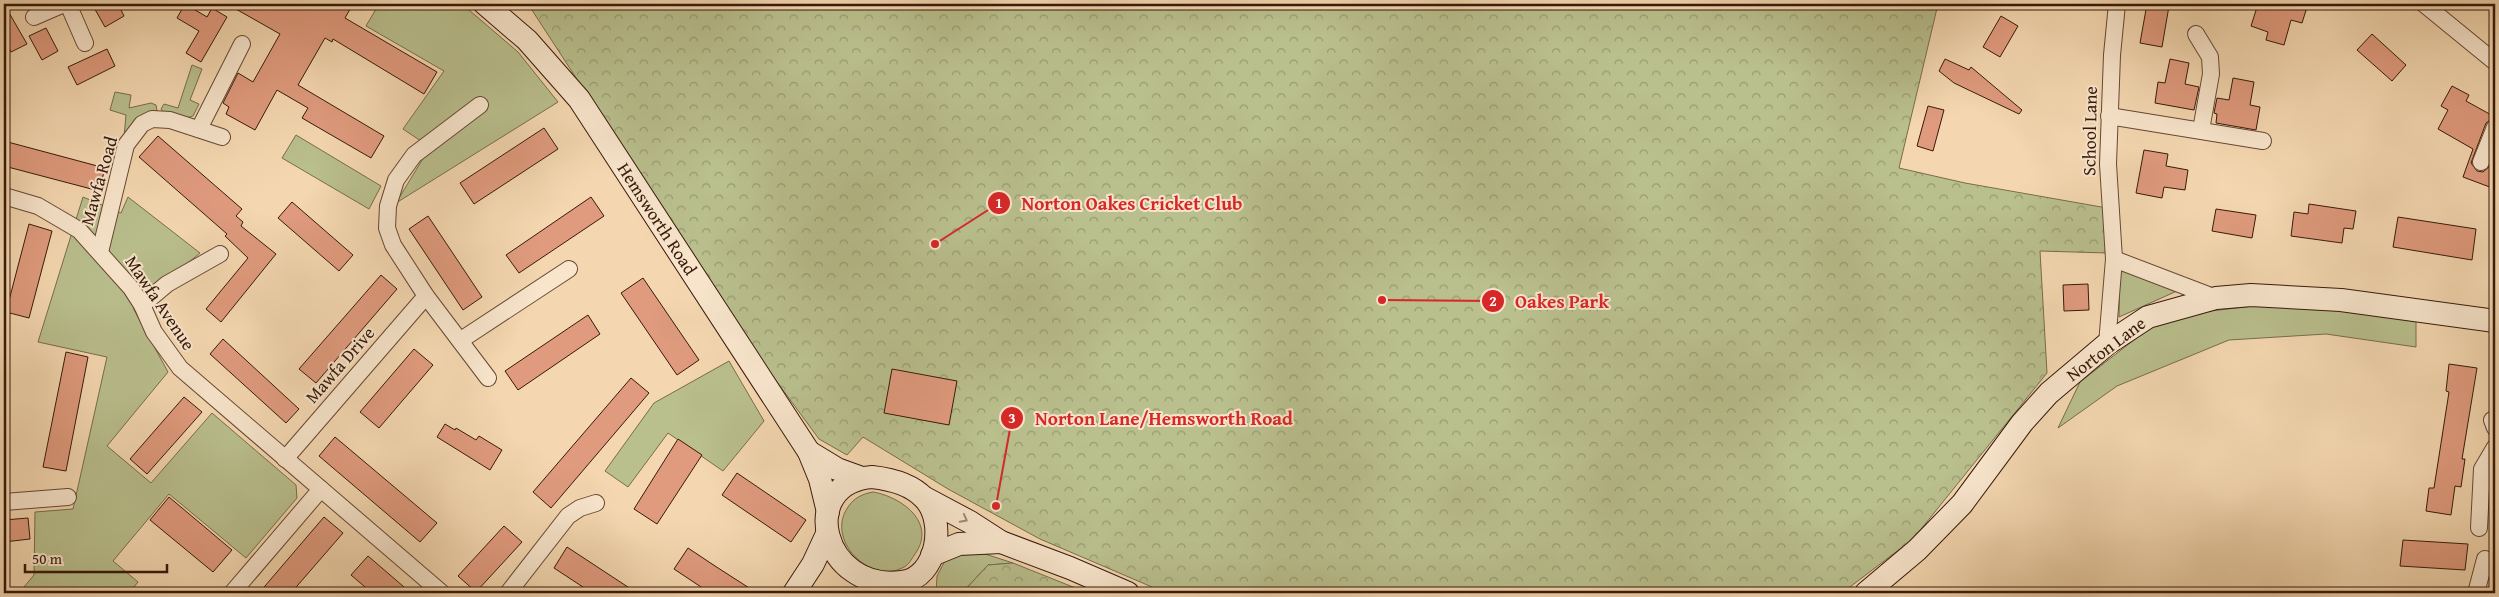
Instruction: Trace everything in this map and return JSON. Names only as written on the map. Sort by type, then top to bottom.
[{"type":"street","points":[[34,17],[64,4]]},
{"type":"street","points":[[68,4],[85,44]]},
{"type":"street","name":"Hemsworth Road","points":[[485,4],[527,40],[579,99],[809,452],[820,479],[827,523]]},
{"type":"street","name":"School Lane","points":[[2107,344],[2114,259],[2108,164],[2109,116],[2117,4]]},
{"type":"street","points":[[2424,4],[2495,62]]},
{"type":"street","points":[[2196,34],[2210,57],[2212,74],[2201,130]]},
{"type":"street","points":[[199,128],[242,44]]},
{"type":"street","points":[[480,105],[414,155],[396,180],[388,206],[387,228],[393,245],[426,296],[488,378]]},
{"type":"street","points":[[2109,116],[2169,127],[2263,140]]},
{"type":"street","name":"Mawfa Road","points":[[100,252],[126,144],[142,124],[152,119],[170,120],[222,137]]},
{"type":"street","points":[[2481,162],[2495,126]]},
{"type":"street","name":"Mawfa Avenue","points":[[4,196],[38,206],[61,218],[78,230],[100,252],[142,306],[154,332],[180,368],[442,593]]},
{"type":"street","points":[[142,306],[167,284],[220,254]]},
{"type":"street","points":[[2114,259],[2216,298]]},
{"type":"street","points":[[460,340],[569,269]]},
{"type":"street","name":"Mawfa Drive","points":[[285,459],[426,296]]},
{"type":"street","name":"Norton Lane","points":[[1866,593],[1917,550],[1962,504],[2022,423],[2049,393],[2107,344],[2148,317],[2216,298],[2275,296],[2341,300],[2495,321]]},
{"type":"street","points":[[2479,528],[2482,470],[2495,446]]},
{"type":"street","name":"Hemsworth Road","points":[[809,452],[836,469],[862,478]]},
{"type":"street","points":[[799,586],[827,523],[837,495],[851,483],[862,478],[882,478],[909,487],[1001,542],[1070,568],[1128,593]]},
{"type":"street","points":[[232,593],[321,489]]},
{"type":"street","points":[[4,502],[68,497]]},
{"type":"street","points":[[924,593],[937,526],[934,514],[925,498]]},
{"type":"street","points":[[508,593],[568,516],[580,508],[596,503]]},
{"type":"street","points":[[827,523],[834,552],[852,571]]},
{"type":"street","points":[[877,581],[908,581],[929,561],[959,544],[1001,542]]},
{"type":"street","points":[[2476,593],[2485,559]]},
{"type":"street","points":[[799,586],[825,570],[852,571],[877,581],[897,593]]},
{"type":"green space","points":[[379,4],[462,4],[518,52],[558,102],[396,203],[430,147],[403,129],[444,71],[366,26]]},
{"type":"green space","points":[[528,4],[1938,4],[1899,168],[1965,183],[2107,208],[2107,253],[2040,251],[2047,373],[1913,539],[1842,593],[1166,593],[1040,539],[948,489],[863,437],[847,455],[819,439],[752,348]]},
{"type":"green space","points":[[192,65],[202,69],[190,100],[199,104],[193,116],[186,118],[163,112],[161,109],[164,104],[178,108]]},
{"type":"green space","points":[[115,92],[131,95],[129,108],[151,103],[156,105],[157,111],[146,113],[124,137],[126,115],[110,110]]},
{"type":"green space","points":[[296,135],[381,186],[369,209],[282,158]]},
{"type":"green space","points":[[83,197],[121,213],[128,197],[200,253],[133,308],[168,372],[107,446],[151,483],[212,413],[296,485],[297,498],[246,558],[169,494],[113,561],[138,582],[129,593],[19,593],[34,575],[35,512],[73,509],[107,357],[38,342]]},
{"type":"green space","points":[[2120,269],[2177,291],[2119,317]]},
{"type":"green space","points":[[2272,304],[2416,319],[2416,347],[2326,334],[2229,340],[2117,386],[2058,428],[2080,382],[2148,329],[2184,314]]},
{"type":"green space","points":[[729,361],[764,421],[723,471],[668,433],[628,487],[605,471],[654,403]]},
{"type":"green space","points":[[873,492],[895,499],[913,513],[919,522],[922,532],[921,543],[911,561],[902,568],[890,571],[877,570],[865,564],[854,556],[842,533],[842,520],[848,507],[859,497]]},
{"type":"green space","points":[[973,550],[1013,563],[988,565],[962,593],[936,593],[937,576],[948,555]]},
{"type":"green space","points":[[1013,563],[1088,593],[962,593],[988,565]]},
{"type":"building","points":[[4,4],[27,44],[11,52],[4,39]]},
{"type":"building","points":[[92,4],[118,4],[124,16],[105,27]]},
{"type":"building","points":[[185,4],[207,17],[212,8],[227,17],[201,62],[186,53],[199,31],[177,18]]},
{"type":"building","points":[[227,4],[353,4],[345,18],[437,72],[424,94],[333,39],[332,42],[325,38],[298,85],[384,136],[371,158],[302,118],[308,108],[277,90],[255,130],[226,114],[229,107],[223,103],[238,73],[253,82],[280,34]]},
{"type":"building","points":[[2147,4],[2169,6],[2162,47],[2140,43]]},
{"type":"building","points":[[2258,4],[2308,4],[2302,23],[2291,20],[2284,45],[2266,40],[2268,32],[2251,26]]},
{"type":"building","points":[[2001,16],[2018,26],[2000,57],[1983,47]]},
{"type":"building","points":[[46,28],[58,51],[42,60],[29,36]]},
{"type":"building","points":[[2372,34],[2406,65],[2392,81],[2357,50]]},
{"type":"building","points":[[107,49],[115,66],[77,85],[68,67]]},
{"type":"building","points":[[1945,59],[1969,70],[1971,67],[2022,110],[2019,114],[1954,83],[1939,71]]},
{"type":"building","points":[[2170,59],[2189,63],[2185,84],[2199,87],[2194,110],[2155,103],[2158,82],[2165,83]]},
{"type":"building","points":[[2233,78],[2254,82],[2250,105],[2260,107],[2256,130],[2216,123],[2217,114],[2214,113],[2217,98],[2229,100]]},
{"type":"building","points":[[2452,86],[2469,95],[2466,101],[2495,117],[2486,123],[2471,163],[2477,171],[2483,172],[2490,166],[2495,153],[2495,189],[2463,177],[2473,149],[2438,129],[2448,110],[2441,106]]},
{"type":"building","points":[[1928,106],[1944,110],[1933,151],[1917,146]]},
{"type":"building","points":[[544,128],[558,149],[474,204],[460,183]]},
{"type":"building","points":[[158,136],[242,209],[236,216],[243,222],[241,226],[276,254],[221,322],[206,309],[248,258],[225,236],[227,234],[139,157]]},
{"type":"building","points":[[4,141],[105,168],[99,191],[4,166]]},
{"type":"building","points":[[2144,150],[2168,154],[2166,166],[2188,170],[2185,190],[2164,187],[2162,198],[2136,193]]},
{"type":"building","points":[[591,197],[604,216],[519,273],[506,255]]},
{"type":"building","points":[[292,202],[353,255],[339,271],[278,218]]},
{"type":"building","points":[[2309,204],[2356,211],[2353,229],[2344,228],[2342,243],[2291,236],[2294,212],[2308,214]]},
{"type":"building","points":[[2216,209],[2256,215],[2252,238],[2212,231]]},
{"type":"building","points":[[428,216],[482,297],[463,310],[409,229]]},
{"type":"building","points":[[2398,217],[2476,229],[2472,260],[2393,247]]},
{"type":"building","points":[[29,224],[52,231],[29,318],[6,312]]},
{"type":"building","points":[[381,275],[397,289],[316,383],[299,369]]},
{"type":"building","points":[[643,278],[699,360],[677,375],[621,293]]},
{"type":"building","points":[[2088,284],[2089,310],[2064,311],[2063,285]]},
{"type":"building","points":[[588,315],[600,334],[518,390],[505,371]]},
{"type":"building","points":[[223,339],[299,409],[286,423],[210,354]]},
{"type":"building","points":[[414,349],[433,365],[379,428],[360,412]]},
{"type":"building","points":[[66,352],[88,357],[66,471],[43,467]]},
{"type":"building","points":[[2449,364],[2477,368],[2462,459],[2465,459],[2461,487],[2455,486],[2451,515],[2426,511],[2429,488],[2434,488],[2449,392],[2446,391]]},
{"type":"building","points":[[892,369],[957,381],[949,425],[884,413]]},
{"type":"building","points":[[631,378],[649,393],[551,508],[533,492]]},
{"type":"building","points":[[184,397],[202,412],[147,474],[130,459]]},
{"type":"building","points":[[445,424],[476,440],[479,436],[502,450],[490,470],[437,437]]},
{"type":"building","points":[[335,437],[437,523],[420,542],[319,456]]},
{"type":"building","points":[[678,439],[702,455],[657,524],[634,509]]},
{"type":"building","points":[[737,473],[806,520],[791,542],[722,495]]},
{"type":"building","points":[[169,497],[232,550],[213,572],[150,520]]},
{"type":"building","points":[[324,517],[343,533],[291,593],[259,593]]},
{"type":"building","points":[[28,518],[30,539],[4,542],[4,520]]},
{"type":"building","points":[[504,526],[522,542],[476,592],[458,576]]},
{"type":"building","points":[[2403,540],[2468,544],[2465,570],[2400,566]]},
{"type":"building","points":[[567,547],[637,593],[592,593],[554,568]]},
{"type":"building","points":[[688,548],[757,593],[710,593],[674,569]]},
{"type":"building","points":[[368,556],[411,593],[372,593],[351,575]]},
{"type":"place","name":"Norton Oakes Cricket Club","points":[[935,244]]},
{"type":"place","name":"Oakes Park","points":[[1382,300]]},
{"type":"place","name":"Norton Lane/Hemsworth Road","points":[[996,506]]}]
